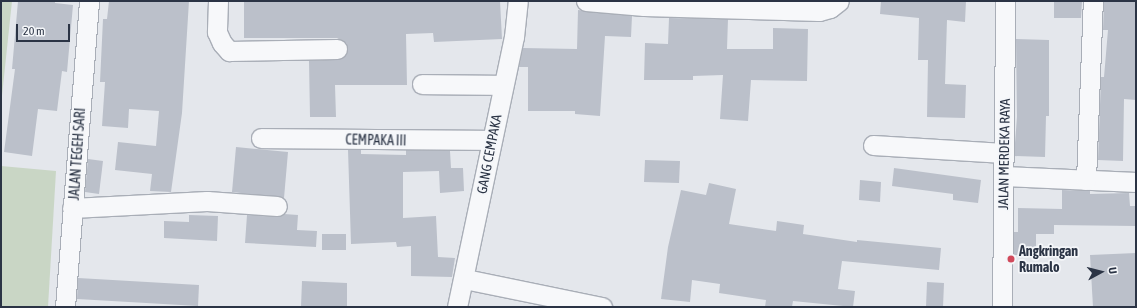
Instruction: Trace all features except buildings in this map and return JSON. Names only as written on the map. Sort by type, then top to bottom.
[{"type":"street","name":"JALAN TEGEH SARI","points":[[65,307],[88,1]]},
{"type":"street","points":[[218,1],[218,32],[222,44],[230,51],[337,50]]},
{"type":"street","name":"GANG CEMPAKA","points":[[457,307],[465,279],[502,85],[514,37],[518,1]]},
{"type":"street","points":[[586,1],[805,11],[819,11],[830,8],[838,1]]},
{"type":"street","name":"JALAN MERDEKA RAYA","points":[[1002,307],[1005,1]]},
{"type":"street","points":[[1086,180],[1093,1]]},
{"type":"street","points":[[422,84],[502,85]]},
{"type":"street","name":"CEMPAKA III","points":[[261,138],[491,140]]},
{"type":"street","points":[[873,145],[1004,153]]},
{"type":"street","points":[[1004,176],[1136,182]]},
{"type":"street","points":[[72,208],[207,200],[277,206]]},
{"type":"street","points":[[465,279],[602,307]]},
{"type":"green space","points":[[1,1],[12,1],[1,105]]},
{"type":"green space","points":[[1,166],[56,171],[48,307],[1,307]]},
{"type":"place","name":"Angkringan Rumalo","points":[[1011,259]]}]
